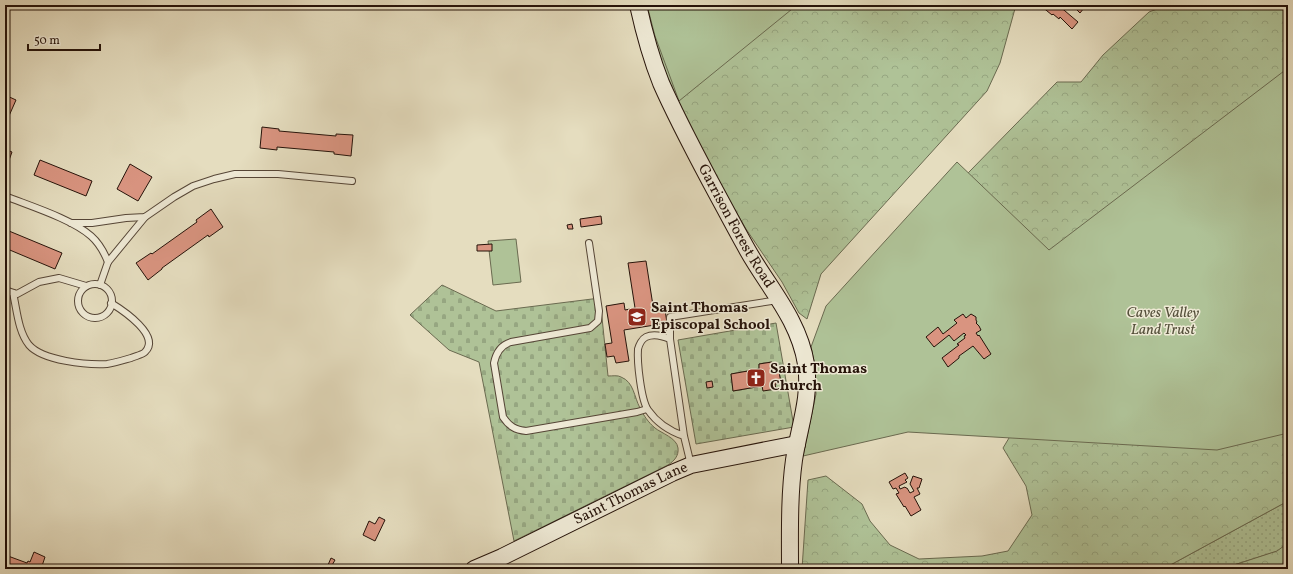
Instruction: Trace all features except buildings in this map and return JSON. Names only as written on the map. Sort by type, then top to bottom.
[{"type":"main road","name":"Garrison Forest Road","points":[[638,5],[651,53],[661,82],[678,120],[748,251],[795,327],[806,364],[806,403],[797,444],[792,485],[790,569]]},
{"type":"main road","name":"Saint Thomas Lane","points":[[474,569],[502,557],[672,472],[691,465],[797,444]]},
{"type":"lane","points":[[100,285],[108,262],[146,216],[193,186],[235,174],[278,174],[352,181]]},
{"type":"lane","points":[[5,196],[71,223],[91,236],[102,250],[108,262]]},
{"type":"lane","points":[[71,223],[92,223],[146,216]]},
{"type":"lane","points":[[589,243],[599,311],[598,321],[590,328],[511,342],[503,346],[496,357],[494,364],[503,417],[507,424],[513,428],[526,431],[647,409]]},
{"type":"lane","points":[[5,290],[17,294],[39,282],[59,278],[86,286],[95,284],[100,285],[107,289],[111,296],[109,310],[105,314],[98,317],[92,317],[84,314],[78,306],[79,294],[86,286]]},
{"type":"lane","points":[[13,293],[22,335],[30,346],[39,352],[58,359],[86,364],[109,364],[144,354],[149,346],[149,338],[139,326],[126,312],[111,304]]},
{"type":"lane","points":[[691,465],[684,436],[670,339],[670,317],[779,300]]},
{"type":"lane","points":[[670,339],[653,335],[646,337],[641,341],[638,349],[641,390],[647,409],[660,423],[672,432],[684,436]]},
{"type":"green space","points":[[647,5],[797,5],[679,101],[655,36]]},
{"type":"green space","points":[[648,5],[1016,5],[1000,63],[987,91],[821,274],[807,319],[799,313],[782,282],[746,229],[683,120],[654,41]]},
{"type":"green space","points":[[1168,5],[1224,5],[1236,7],[1238,5],[1288,5],[1288,501],[1163,569],[802,569],[808,480],[826,476],[862,504],[870,521],[890,545],[919,559],[982,556],[1008,551],[1032,515],[1026,486],[1003,448],[1012,433],[1030,268],[884,259],[1057,82],[1081,82],[1103,55],[1149,12]]},
{"type":"green space","name":"Caves Valley Land Trust","points":[[1288,68],[1288,433],[1217,450],[908,432],[803,456],[816,394],[815,366],[811,347],[826,306],[957,162],[1049,250]]},
{"type":"green space","points":[[516,239],[521,282],[493,285],[488,241]]},
{"type":"green space","points":[[442,285],[496,311],[600,298],[608,376],[620,376],[629,382],[638,404],[648,421],[677,444],[678,453],[676,458],[668,465],[514,541],[479,362],[449,350],[410,315]]},
{"type":"green space","points":[[776,323],[794,427],[696,444],[678,340]],"holes":[[[771,362],[772,367],[778,366],[781,383],[775,384],[776,389],[762,386],[733,391],[731,374],[759,369],[759,364]]]},
{"type":"green space","points":[[1288,501],[1288,543],[1278,551],[1234,565],[1227,569],[1163,569]]},
{"type":"green space","points":[[1288,543],[1288,569],[1227,569],[1234,565],[1277,551]]},
{"type":"place","name":"Saint Thomas Episcopal School","points":[[637,317]]},
{"type":"place","name":"Saint Thomas Church","points":[[756,378]]}]
